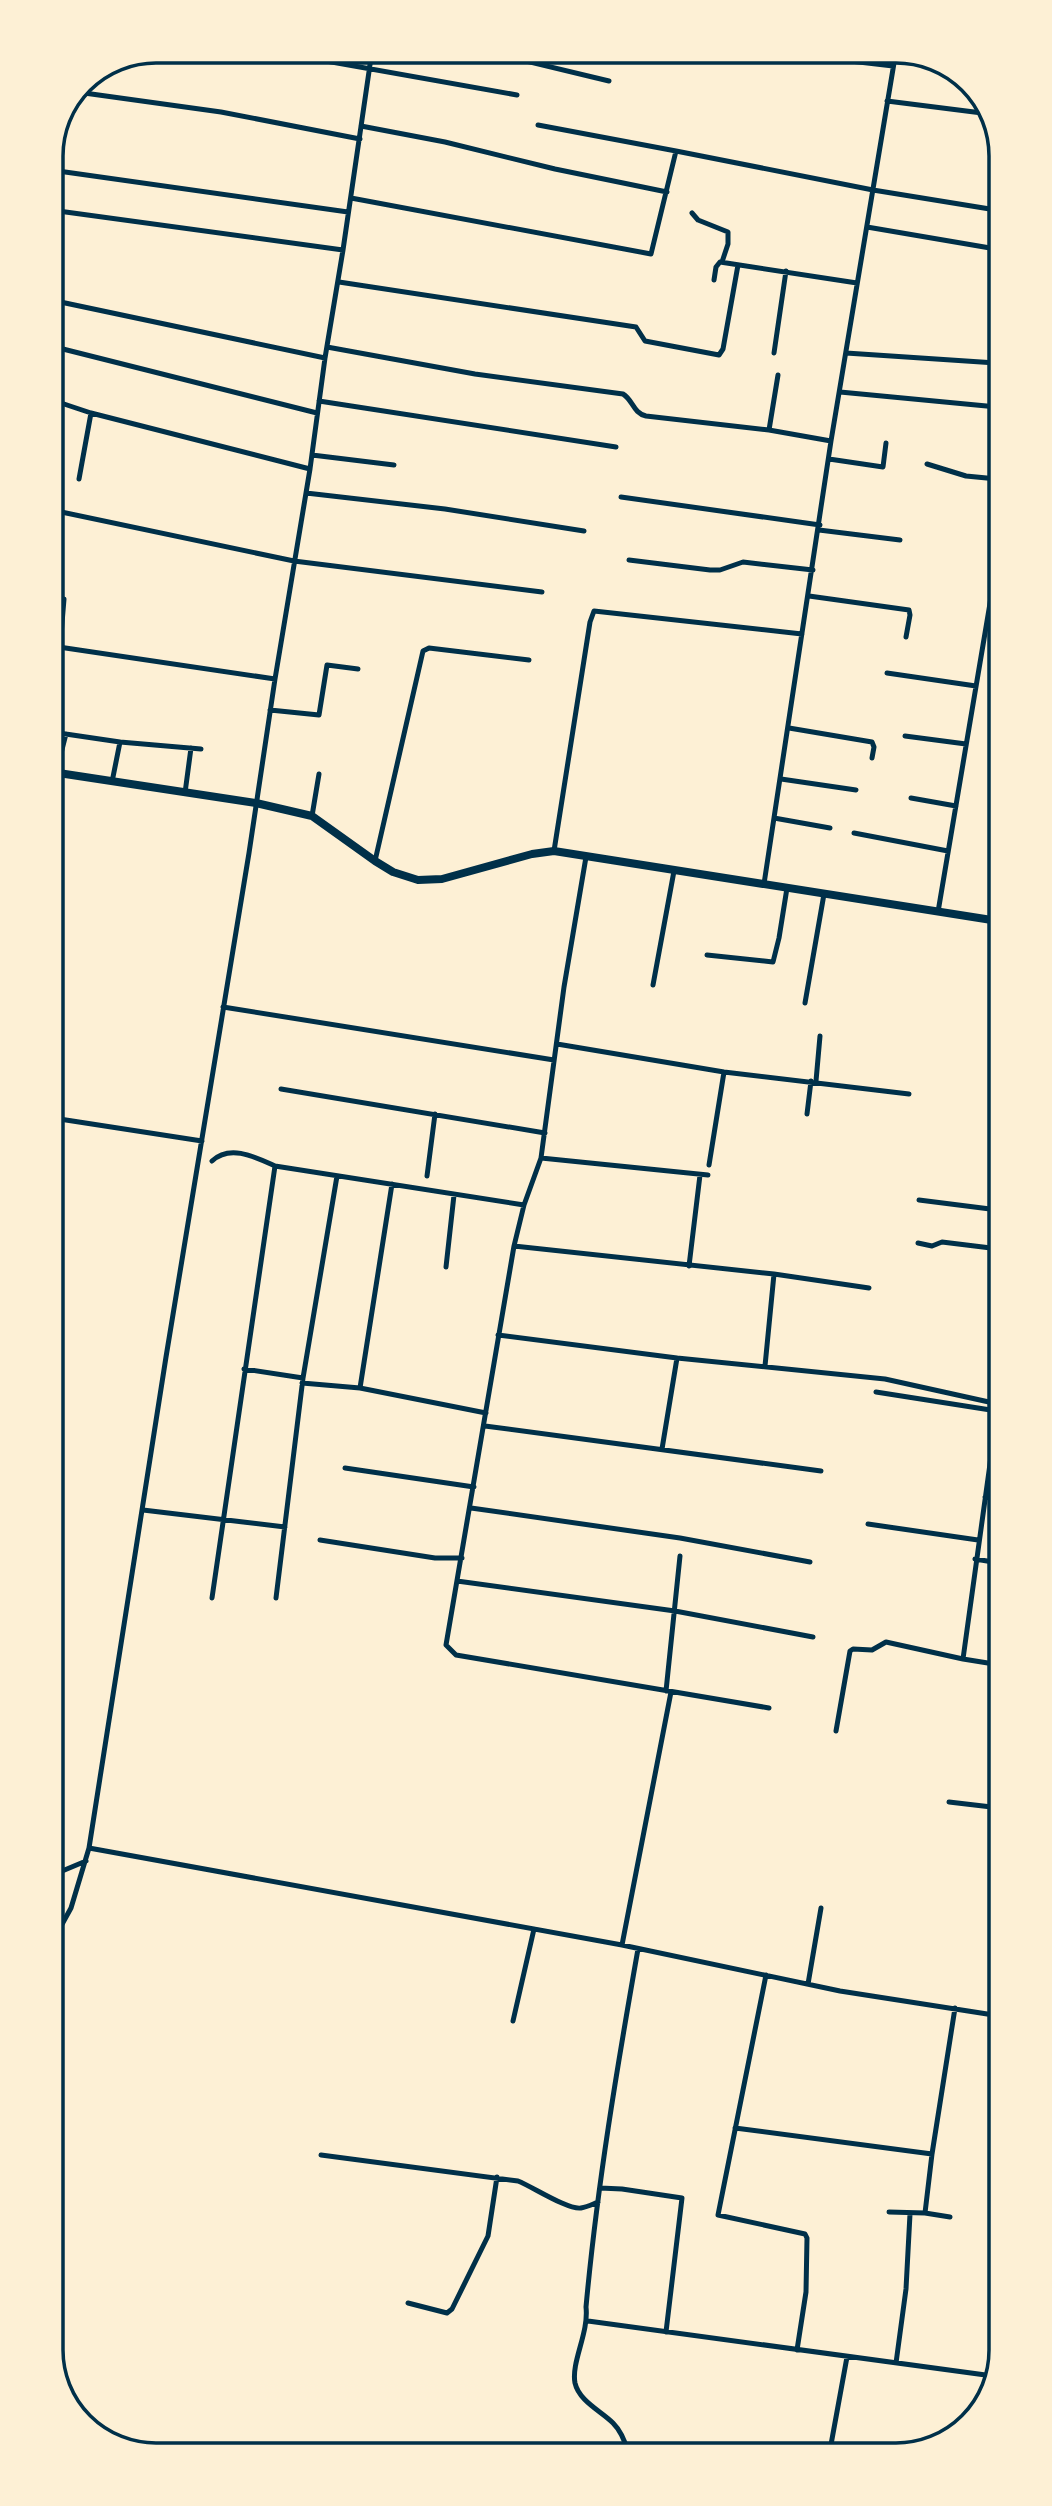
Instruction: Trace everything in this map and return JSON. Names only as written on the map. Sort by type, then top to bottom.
[{"type":"main road","points":[[63,774],[256,803],[312,816],[393,872],[418,880],[442,879],[532,854],[554,851],[989,920]]},
{"type":"street","points":[[337,63],[517,95]]},
{"type":"street","points":[[63,1922],[71,1908],[89,1848],[310,469],[371,63]]},
{"type":"street","points":[[534,63],[609,81]]},
{"type":"street","points":[[867,63],[893,66]]},
{"type":"street","points":[[764,884],[831,441],[894,63]]},
{"type":"street","points":[[88,93],[221,112],[360,139]]},
{"type":"street","points":[[887,101],[978,112]]},
{"type":"street","points":[[361,125],[667,192]]},
{"type":"street","points":[[538,125],[873,190],[989,209]]},
{"type":"street","points":[[351,198],[651,254],[676,151]]},
{"type":"street","points":[[63,172],[348,212]]},
{"type":"street","points":[[63,212],[344,250]]},
{"type":"street","points":[[692,213],[698,220],[728,232],[728,244],[713,280]]},
{"type":"street","points":[[867,227],[989,248]]},
{"type":"street","points":[[719,263],[857,283]]},
{"type":"street","points":[[339,282],[636,327],[645,341],[719,355],[723,349],[738,265]]},
{"type":"street","points":[[774,354],[786,271]]},
{"type":"street","points":[[63,303],[325,358]]},
{"type":"street","points":[[327,347],[475,374],[623,394],[641,415],[769,430],[831,441]]},
{"type":"street","points":[[63,349],[317,413]]},
{"type":"street","points":[[846,353],[989,363]]},
{"type":"street","points":[[769,430],[778,376]]},
{"type":"street","points":[[841,392],[989,406]]},
{"type":"street","points":[[319,401],[616,447]]},
{"type":"street","points":[[63,404],[310,469]]},
{"type":"street","points":[[79,479],[91,413]]},
{"type":"street","points":[[829,459],[883,467],[886,443]]},
{"type":"street","points":[[312,455],[394,465]]},
{"type":"street","points":[[927,464],[966,477],[989,478]]},
{"type":"street","points":[[306,493],[444,509],[584,531]]},
{"type":"street","points":[[621,497],[900,540]]},
{"type":"street","points":[[63,512],[294,561],[542,592]]},
{"type":"street","points":[[629,560],[710,570],[720,570],[743,562],[813,570]]},
{"type":"street","points":[[808,596],[908,610],[910,614],[906,637]]},
{"type":"street","points":[[63,610],[64,598]]},
{"type":"street","points":[[938,912],[989,609]]},
{"type":"street","points":[[554,851],[590,622],[594,611],[802,634]]},
{"type":"street","points":[[63,647],[275,679]]},
{"type":"street","points":[[375,861],[424,651],[429,648],[529,660]]},
{"type":"street","points":[[270,710],[319,715],[327,666],[358,669]]},
{"type":"street","points":[[887,673],[976,686]]},
{"type":"street","points":[[789,728],[872,742],[872,758]]},
{"type":"street","points":[[63,734],[201,749]]},
{"type":"street","points":[[63,744],[66,734]]},
{"type":"street","points":[[905,736],[966,744]]},
{"type":"street","points":[[112,782],[120,742]]},
{"type":"street","points":[[185,793],[191,748]]},
{"type":"street","points":[[312,816],[319,774]]},
{"type":"street","points":[[781,779],[856,790]]},
{"type":"street","points":[[911,798],[956,806]]},
{"type":"street","points":[[774,818],[830,828]]},
{"type":"street","points":[[854,833],[948,851]]},
{"type":"street","points":[[586,857],[541,1158],[524,1205],[514,1246],[446,1645],[456,1655],[769,1708]]},
{"type":"street","points":[[653,985],[674,871]]},
{"type":"street","points":[[707,955],[773,962],[787,888]]},
{"type":"street","points":[[805,1003],[824,894]]},
{"type":"street","points":[[223,1007],[554,1060]]},
{"type":"street","points":[[807,1114],[820,1036]]},
{"type":"street","points":[[556,1044],[724,1072],[909,1094]]},
{"type":"street","points":[[709,1165],[724,1072]]},
{"type":"street","points":[[281,1089],[545,1133]]},
{"type":"street","points":[[427,1175],[435,1114]]},
{"type":"street","points":[[63,1119],[202,1140]]},
{"type":"street","points":[[212,1161],[220,1154],[236,1152],[257,1157],[275,1166],[524,1205]]},
{"type":"street","points":[[541,1158],[708,1175]]},
{"type":"street","points":[[212,1598],[275,1166]]},
{"type":"street","points":[[689,1266],[701,1175]]},
{"type":"street","points":[[276,1598],[302,1381],[337,1176]]},
{"type":"street","points":[[360,1388],[392,1184]]},
{"type":"street","points":[[446,1267],[454,1195]]},
{"type":"street","points":[[919,1200],[989,1209]]},
{"type":"street","points":[[918,1243],[935,1246],[942,1242],[989,1248]]},
{"type":"street","points":[[514,1246],[774,1274],[869,1288]]},
{"type":"street","points":[[765,1366],[774,1274]]},
{"type":"street","points":[[498,1335],[677,1358],[885,1379],[989,1399]]},
{"type":"street","points":[[662,1449],[677,1358]]},
{"type":"street","points":[[244,1369],[486,1413]]},
{"type":"street","points":[[876,1392],[989,1410]]},
{"type":"street","points":[[485,1426],[821,1471]]},
{"type":"street","points":[[345,1468],[474,1487]]},
{"type":"street","points":[[963,1659],[989,1468]]},
{"type":"street","points":[[985,1497],[989,1498]]},
{"type":"street","points":[[471,1508],[680,1538],[810,1562]]},
{"type":"street","points":[[143,1510],[285,1527]]},
{"type":"street","points":[[868,1524],[978,1540]]},
{"type":"street","points":[[320,1540],[435,1558],[461,1558]]},
{"type":"street","points":[[622,1945],[668,1691],[680,1556]]},
{"type":"street","points":[[975,1559],[989,1561]]},
{"type":"street","points":[[457,1581],[675,1611],[813,1637]]},
{"type":"street","points":[[836,1731],[850,1651],[853,1649],[872,1650],[886,1643],[989,1663]]},
{"type":"street","points":[[949,1802],[989,1807]]},
{"type":"street","points":[[89,1848],[622,1945],[808,1984],[989,2014]]},
{"type":"street","points":[[63,1871],[86,1861]]},
{"type":"street","points":[[808,1984],[821,1908]]},
{"type":"street","points":[[513,2021],[534,1929]]},
{"type":"street","points":[[626,2443],[615,2424],[590,2404],[575,2384],[575,2374],[588,2321],[586,2307],[610,2110],[638,1949]]},
{"type":"street","points":[[766,1975],[718,2216],[800,2232],[807,2238],[806,2292],[797,2350]]},
{"type":"street","points":[[925,2213],[955,2008]]},
{"type":"street","points":[[735,2129],[932,2154]]},
{"type":"street","points":[[321,2155],[518,2181],[579,2209],[598,2202]]},
{"type":"street","points":[[408,2303],[447,2313],[452,2309],[488,2236],[497,2177]]},
{"type":"street","points":[[600,2188],[682,2198],[666,2332]]},
{"type":"street","points":[[889,2212],[950,2217]]},
{"type":"street","points":[[896,2363],[906,2289],[910,2214]]},
{"type":"street","points":[[588,2321],[985,2375]]},
{"type":"street","points":[[831,2443],[847,2357]]}]
